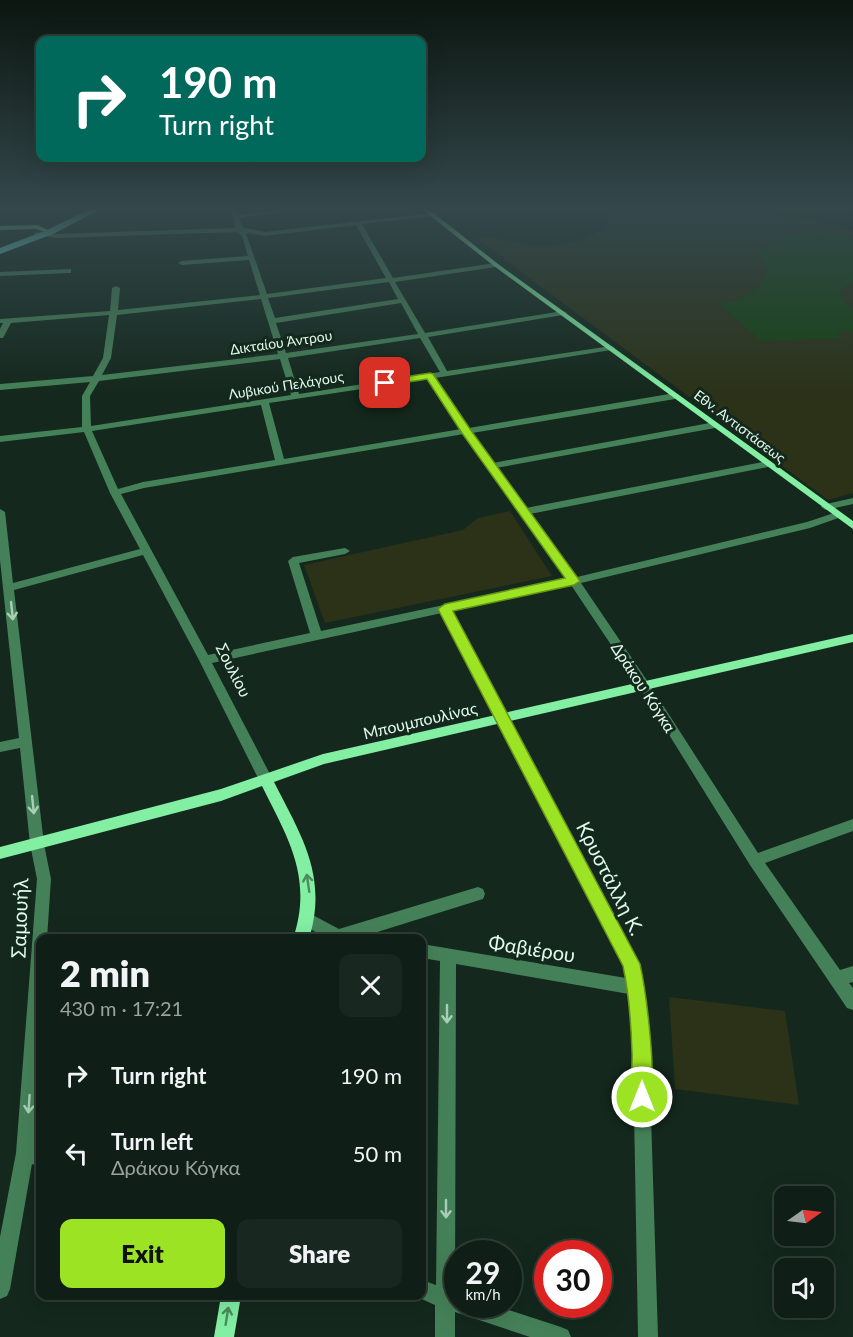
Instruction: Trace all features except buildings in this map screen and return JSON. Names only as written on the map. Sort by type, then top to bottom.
[{"type":"street","points":[[256,269],[297,397]]},
{"type":"street","points":[[385,269],[445,374]]},
{"type":"street","points":[[0,336],[4,321],[112,314],[265,298],[465,269]]},
{"type":"street","name":"Εθν. Αντιστάσεως","points":[[502,269],[853,526]]},
{"type":"street","points":[[0,274],[68,271]]},
{"type":"street","points":[[87,429],[86,396],[107,358],[116,288]]},
{"type":"street","points":[[272,321],[402,301]]},
{"type":"street","name":"Δικταίου Άντρου","points":[[0,387],[93,380],[283,356],[564,313]]},
{"type":"street","name":"Λυβικού Πελάγους","points":[[0,439],[87,429],[611,348]]},
{"type":"street","name":"Δράκου Κόγκα","points":[[430,376],[490,466],[574,581],[644,685],[755,860],[853,1002]]},
{"type":"street","points":[[115,494],[143,485],[675,396]]},
{"type":"street","points":[[264,402],[280,463]]},
{"type":"street","points":[[490,466],[715,424]]},
{"type":"street","name":"Σουλίου","points":[[87,429],[115,494],[205,660],[298,846],[310,882],[309,920],[303,934]]},
{"type":"street","points":[[524,512],[768,464]]},
{"type":"street","points":[[826,507],[853,501]]},
{"type":"street","name":"Σαμουήλ","points":[[0,512],[37,844],[44,879],[42,934]]},
{"type":"street","points":[[205,660],[574,581],[810,525],[837,515]]},
{"type":"street","points":[[9,588],[147,551]]},
{"type":"street","points":[[317,636],[293,561],[345,551]]},
{"type":"street","name":"Κρυστάλλη Κ.","points":[[445,609],[631,964],[636,987],[642,1053],[648,1337]]},
{"type":"street","name":"Μπουμπουλίνας","points":[[0,853],[221,795],[323,759],[853,638]]},
{"type":"street","points":[[0,747],[27,741]]},
{"type":"street","points":[[755,860],[853,825]]},
{"type":"street","points":[[356,934],[478,894]]},
{"type":"street","points":[[309,920],[336,934]]},
{"type":"street","name":"Φαβιέρου","points":[[426,952],[636,987]]},
{"type":"street","points":[[448,956],[454,1240]]},
{"type":"street","points":[[837,978],[853,974]]},
{"type":"street","name":"Σαμουήλ","points":[[0,1289],[33,1156],[36,1080]]},
{"type":"street","points":[[426,1292],[444,1299]]},
{"type":"street","points":[[224,1337],[230,1300]]},
{"type":"street","points":[[445,1337],[451,1318]]},
{"type":"street","points":[[502,1318],[561,1337]]},
{"type":"shaded area","points":[[518,269],[853,269],[853,493],[828,500]]},
{"type":"shaded area","points":[[853,269],[853,284],[843,287],[840,297],[853,309],[853,332],[838,330],[841,338],[761,341],[719,303],[733,302],[759,288],[767,270]]},
{"type":"shaded area","points":[[510,511],[552,576],[325,623],[304,565],[463,530],[478,518]]},
{"type":"shaded area","points":[[669,997],[785,1011],[799,1105],[675,1089]]},
{"type":"route","points":[[385,383],[430,376],[490,466],[574,581],[445,609],[631,964],[636,987],[642,1053],[642,1097]]}]
